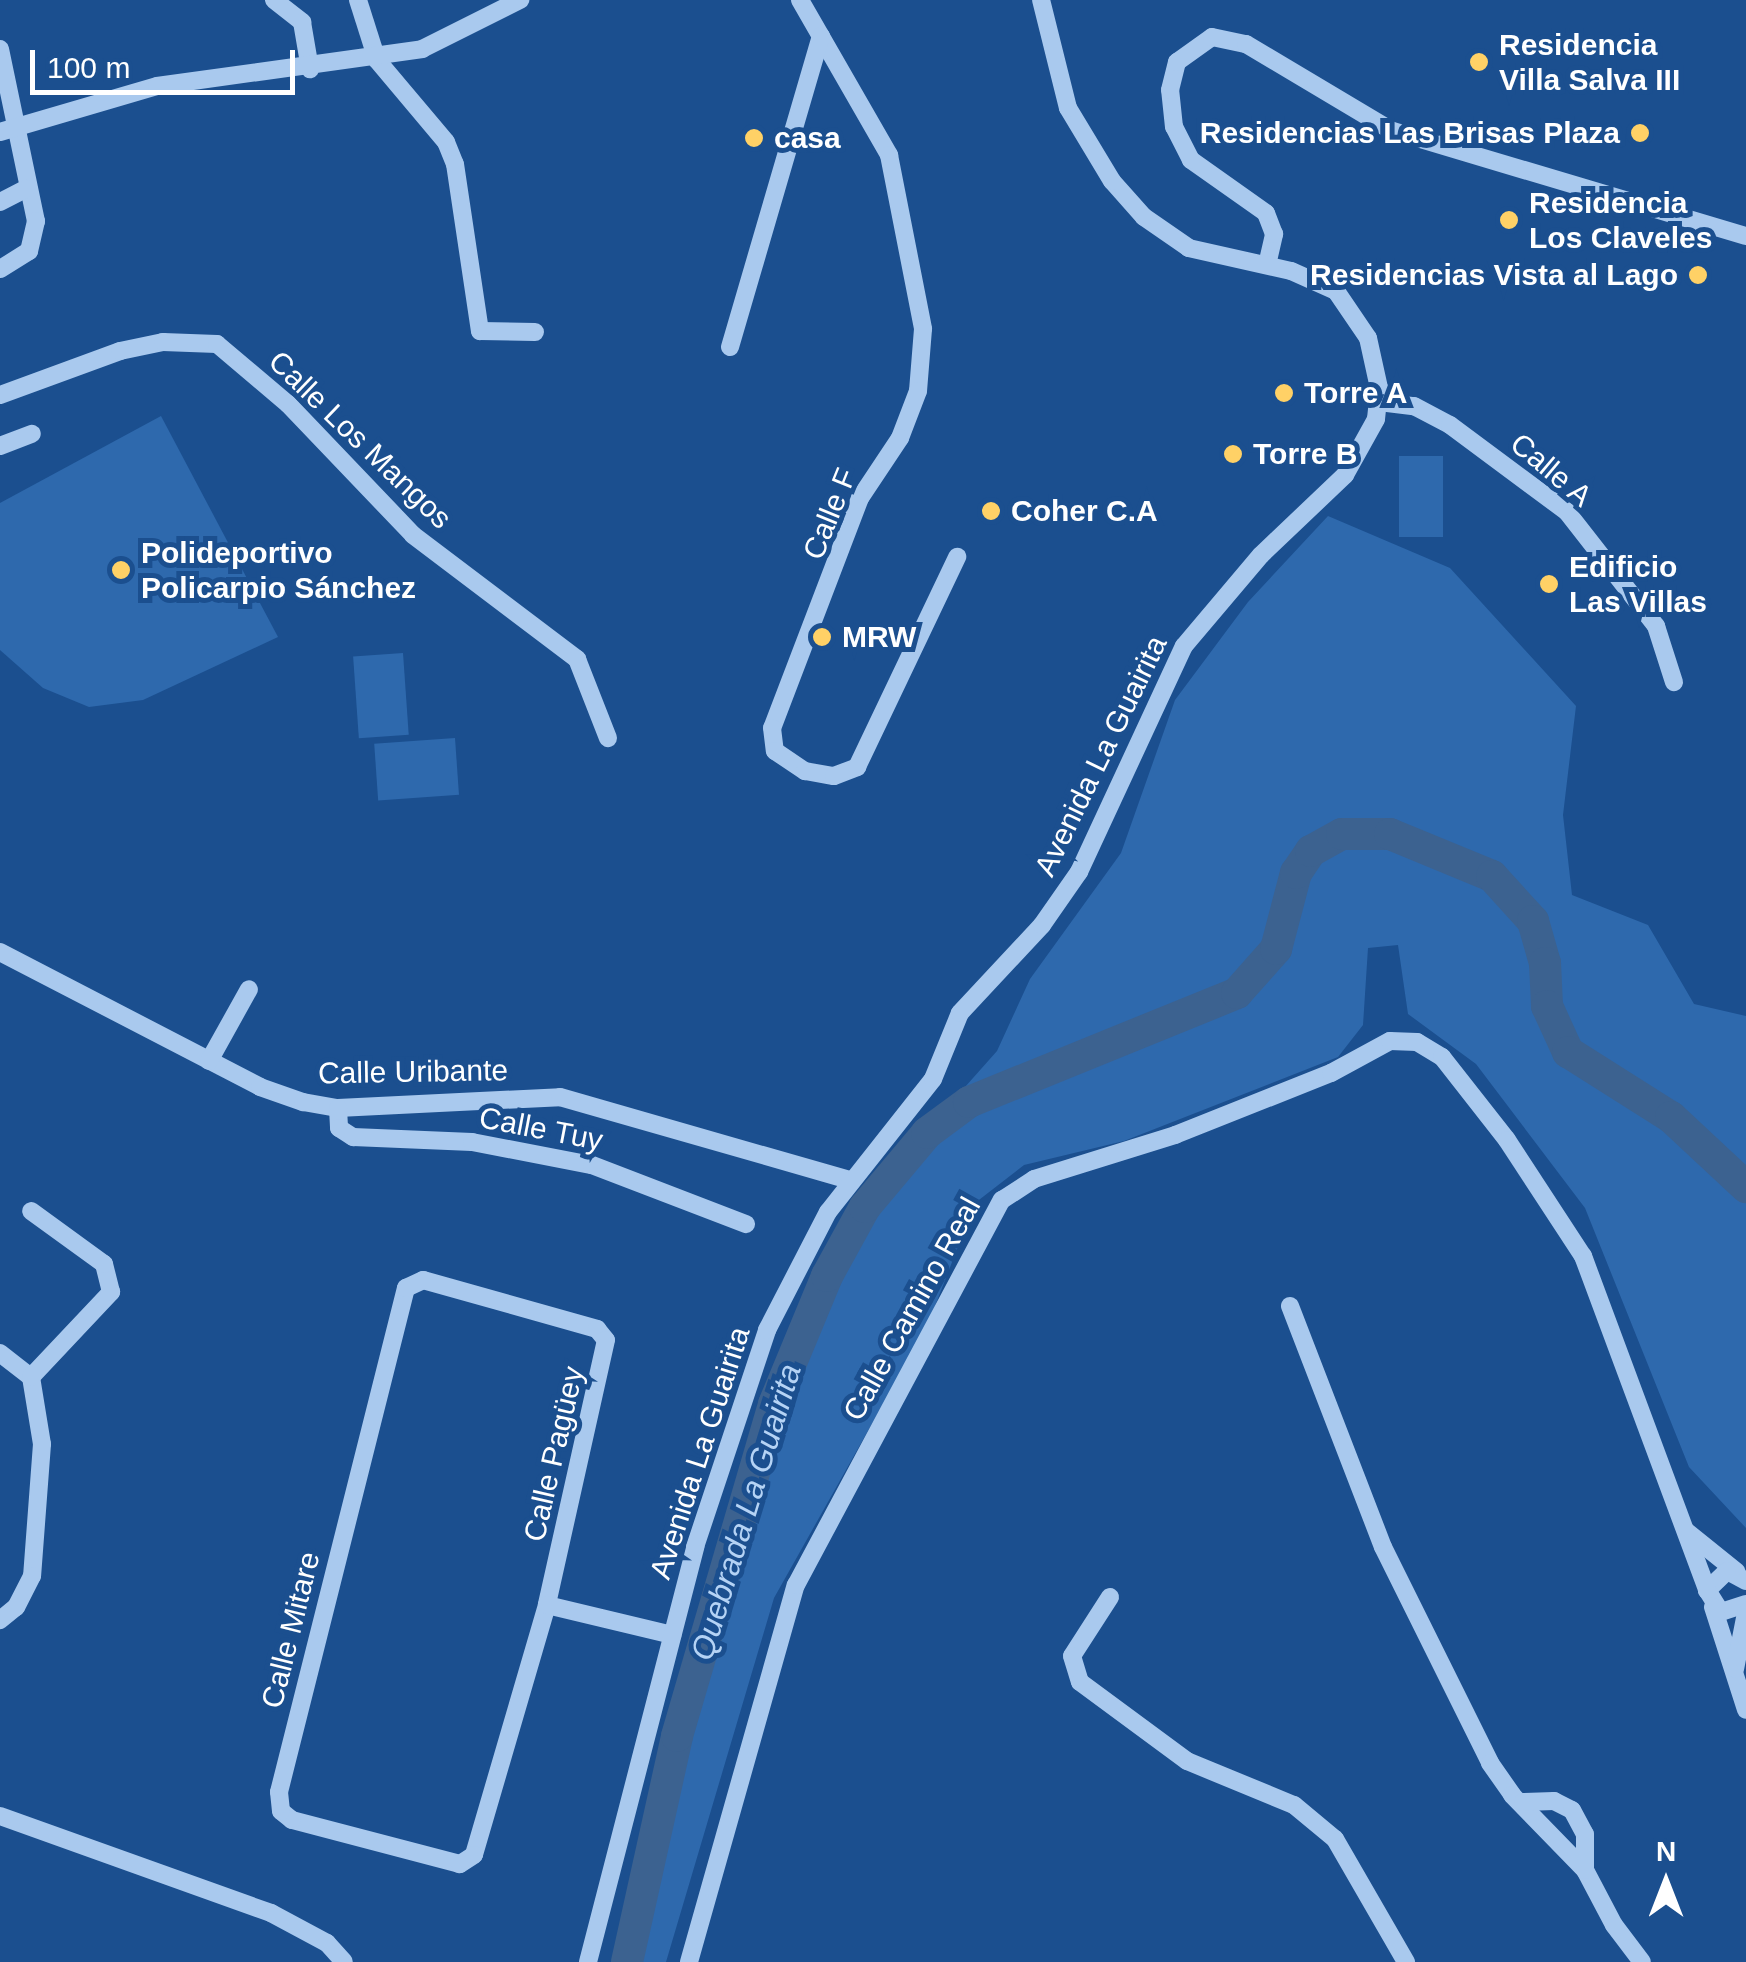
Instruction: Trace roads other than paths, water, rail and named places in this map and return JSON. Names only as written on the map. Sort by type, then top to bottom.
[{"type":"street","points":[[274,0],[302,22],[310,69]]},
{"type":"street","points":[[358,0],[377,60],[446,142],[456,164],[480,330],[535,332]]},
{"type":"street","points":[[8,130],[156,86],[377,60],[422,49],[520,0]]},
{"type":"street","name":"Calle F","points":[[800,0],[889,155],[922,345],[918,391],[900,438],[860,498],[772,728],[775,751],[805,771],[834,776],[857,767],[957,557]]},
{"type":"street","name":"Avenida La Guairita","points":[[588,1962],[672,1635],[730,1430],[767,1330],[850,1180],[933,1079],[960,1013],[1070,887],[1184,646],[1250,568],[1345,475],[1366,445],[1379,402],[1368,338],[1348,304],[1324,283],[1267,265],[1189,248],[1119,190],[1068,108],[1041,0]]},
{"type":"street","points":[[730,348],[822,36]]},
{"type":"street","points":[[1267,265],[1271,220],[1190,160],[1174,127],[1170,90],[1177,62],[1212,37],[1246,44],[1390,130],[1746,236]]},
{"type":"street","points":[[0,49],[8,130],[36,237],[29,251],[0,269]]},
{"type":"street","points":[[0,202],[26,188]]},
{"type":"street","name":"Calle Los Mangos","points":[[0,395],[120,351],[162,342],[217,344],[288,404],[413,535],[577,659],[608,738]]},
{"type":"street","name":"Calle A","points":[[1379,402],[1414,406],[1450,424],[1567,512],[1656,626],[1674,682]]},
{"type":"street","points":[[0,446],[32,434]]},
{"type":"street","name":"Calle Uribante","points":[[0,952],[286,1097],[338,1108],[560,1096],[850,1180]]},
{"type":"street","points":[[209,1061],[249,989]]},
{"type":"street","name":"Calle Camino Real","points":[[688,1962],[796,1585],[1002,1200],[1034,1179],[1175,1135],[1331,1073],[1390,1041],[1417,1042],[1442,1058],[1583,1256],[1686,1530]]},
{"type":"street","name":"Calle Tuy","points":[[338,1108],[343,1134],[472,1142],[592,1165],[746,1224]]},
{"type":"street","points":[[30,1377],[111,1292],[104,1264],[31,1211]]},
{"type":"street","name":"Calle Pagüey","points":[[412,1282],[598,1329],[606,1340],[548,1605],[474,1855],[460,1864]]},
{"type":"street","name":"Calle Mitare","points":[[412,1282],[278,1792],[281,1811],[292,1820],[460,1864]]},
{"type":"street","points":[[1290,1306],[1384,1547],[1490,1763],[1585,1870],[1614,1926],[1642,1962]]},
{"type":"street","points":[[0,1353],[30,1377],[42,1418],[36,1558],[26,1591],[0,1620]]},
{"type":"street","points":[[1686,1530],[1741,1576]]},
{"type":"street","points":[[1686,1530],[1746,1710]]},
{"type":"street","points":[[1710,1598],[1718,1574],[1741,1576]]},
{"type":"street","points":[[1110,1597],[1072,1656],[1080,1682],[1187,1761],[1294,1805],[1335,1839],[1406,1962]]},
{"type":"street","points":[[1710,1598],[1730,1613],[1746,1604]]},
{"type":"street","points":[[548,1605],[672,1635]]},
{"type":"street","points":[[1735,1670],[1746,1614]]},
{"type":"street","points":[[1523,1802],[1554,1801],[1572,1810],[1584,1834],[1585,1870]]},
{"type":"street","points":[[0,1816],[271,1912],[326,1943],[344,1962]]},
{"type":"waterway","name":"Quebrada La Guairita","points":[[627,1962],[677,1736],[774,1404],[827,1276],[865,1207],[927,1133],[969,1102],[1237,993],[1276,949],[1296,873],[1311,851],[1342,834],[1390,834],[1492,876],[1533,921],[1545,963],[1547,1006],[1568,1052],[1671,1117],[1746,1187]]},
{"type":"place","name":"Residencia Villa Salva III","points":[[1479,62]]},
{"type":"place","name":"Residencias Las Brisas Plaza","points":[[1640,133]]},
{"type":"place","name":"casa","points":[[754,138]]},
{"type":"place","name":"Residencia Los Claveles","points":[[1509,220]]},
{"type":"place","name":"Residencias Vista al Lago","points":[[1698,275]]},
{"type":"place","name":"Torre A","points":[[1284,393]]},
{"type":"place","name":"Torre B","points":[[1233,454]]},
{"type":"place","name":"Coher C.A","points":[[991,511]]},
{"type":"place","name":"Polideportivo Policarpio Sánchez","points":[[121,570]]},
{"type":"place","name":"Edificio Las Villas","points":[[1549,584]]},
{"type":"place","name":"MRW","points":[[822,637]]}]
